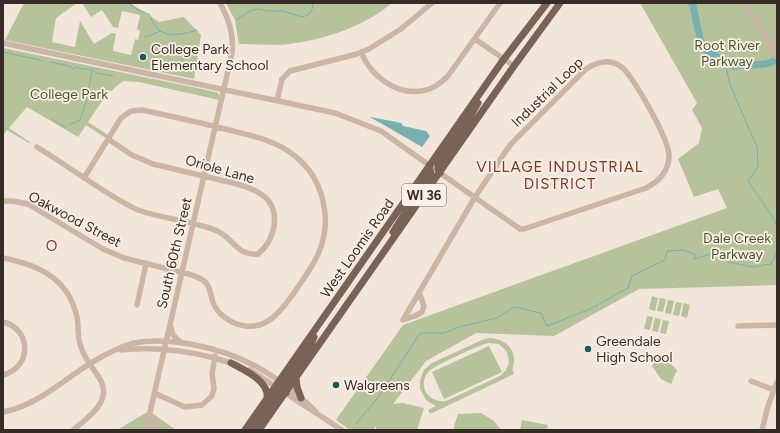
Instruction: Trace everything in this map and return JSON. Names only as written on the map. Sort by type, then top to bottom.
[{"type":"main road","name":"West Loomis Road","points":[[259,430],[282,387],[323,319],[488,81],[547,3]]},
{"type":"main road","name":"West Loomis Road","points":[[245,430],[267,399],[296,378],[514,66],[560,3]]},
{"type":"main road","points":[[440,173],[438,165],[474,110],[488,81]]},
{"type":"main road","points":[[385,250],[394,230],[431,174],[429,166]]},
{"type":"main road","points":[[231,363],[249,373],[260,382],[268,392],[267,399]]},
{"type":"main road","points":[[296,378],[297,388],[301,398]]},
{"type":"main road","points":[[252,430],[282,387]]},
{"type":"street","name":"South 60th Street","points":[[148,421],[232,53],[233,38],[229,22],[220,3]]},
{"type":"street","points":[[277,101],[282,79],[290,71],[333,61],[362,52],[401,30],[432,3]]},
{"type":"street","points":[[362,52],[365,61],[384,82],[399,89],[414,92],[428,89],[438,85],[448,76],[500,3]]},
{"type":"street","points":[[743,3],[760,25],[772,45],[777,58]]},
{"type":"street","points":[[475,39],[514,66]]},
{"type":"street","name":"Industrial Loop","points":[[3,43],[335,113],[382,131],[429,166],[520,229],[528,229],[646,188],[656,183],[667,168],[669,156],[668,148],[629,75],[621,66],[617,64],[598,62],[586,69],[512,144],[475,197]]},
{"type":"street","points":[[84,178],[120,118],[131,111],[142,110],[215,126]]},
{"type":"street","name":"Oakwood Street","points":[[3,201],[28,204],[103,249],[124,258],[192,275],[201,279],[208,284],[213,303],[220,313],[231,322],[243,326],[253,327],[265,324],[281,310],[311,268],[319,252],[324,236],[326,217],[323,202],[319,187],[312,175],[304,164],[294,155],[264,139],[215,126]]},
{"type":"street","name":"Oriole Lane","points":[[37,147],[119,200],[138,210],[214,229],[223,233],[246,253],[258,254],[264,249],[271,238],[275,216],[272,206],[262,194],[243,186],[153,164],[132,155],[108,139]]},
{"type":"street","points":[[419,292],[424,306],[422,312],[403,320],[413,302],[475,197]]},
{"type":"street","points":[[3,258],[39,268],[56,279],[66,290],[74,306],[78,319],[80,347],[102,383],[104,392],[102,401],[94,412],[73,430]]},
{"type":"street","points":[[137,304],[146,264]]},
{"type":"street","points":[[170,321],[173,335],[183,344]]},
{"type":"street","points":[[3,322],[14,327],[20,333],[24,342],[25,352],[23,360],[18,367],[11,373],[3,375]]},
{"type":"street","points":[[738,326],[777,325]]},
{"type":"street","points":[[3,412],[21,407],[38,398],[90,364],[126,345],[135,343],[166,342],[216,351],[252,364],[342,430]]},
{"type":"street","points":[[115,350],[140,348],[190,353],[215,358],[248,369],[282,387],[301,398],[316,412]]},
{"type":"street","points":[[154,393],[185,407],[202,405],[212,396],[214,388],[212,374],[216,351]]},
{"type":"street","points":[[751,380],[774,390]]},
{"type":"street","points":[[762,430],[777,382]]},
{"type":"street","points":[[152,420],[156,423],[156,427],[152,430],[147,426],[148,421],[152,420]]},
{"type":"green space","name":"College Park Elementary School","points":[[24,3],[77,3],[56,18],[52,42],[75,47],[80,21],[94,44],[112,33],[116,34],[113,51],[131,55],[135,39],[138,40],[140,31],[137,29],[140,15],[122,11],[118,28],[113,27],[102,10],[91,17],[82,3],[130,3],[159,22],[184,17],[201,35],[194,79],[5,40]]},
{"type":"green space","points":[[226,3],[392,3],[367,20],[339,32],[309,41],[280,45],[239,44],[235,20]]},
{"type":"green space","points":[[640,3],[777,3],[777,285],[639,289],[554,336],[476,333],[426,361],[393,404],[403,403],[424,408],[417,430],[376,430],[376,426],[373,430],[350,430],[336,420],[403,325],[727,208],[718,189],[694,197],[678,159],[699,143],[702,128],[692,110],[697,103]]},
{"type":"green space","name":"College Park","points":[[3,48],[202,89],[218,93],[220,96],[219,100],[139,82],[123,81],[106,95],[88,122],[108,135],[106,138],[86,125],[78,137],[27,107],[9,128],[30,142],[29,143],[7,130],[3,135]]},
{"type":"green space","points":[[652,296],[658,298],[655,311],[649,309]]},
{"type":"green space","points":[[660,298],[666,299],[663,312],[657,311]]},
{"type":"green space","points":[[668,300],[674,301],[671,314],[665,313]]},
{"type":"green space","points":[[676,302],[682,303],[679,316],[673,315]]},
{"type":"green space","points":[[684,303],[690,305],[687,318],[681,316]]},
{"type":"green space","points":[[647,316],[653,317],[650,330],[644,329]]},
{"type":"green space","points":[[655,318],[661,319],[658,332],[652,331]]},
{"type":"green space","points":[[663,320],[669,321],[666,334],[660,333]]},
{"type":"green space","points":[[490,338],[499,340],[512,350],[514,359],[514,374],[430,414],[428,410],[436,406],[426,400],[420,389],[420,380],[424,370],[432,363],[482,340]],"holes":[[[488,343],[499,344],[507,352],[509,363],[506,370],[500,376],[446,401],[436,400],[427,394],[424,388],[425,376],[433,368]]]},
{"type":"green space","points":[[489,346],[502,372],[444,399],[432,372]]},
{"type":"green space","points":[[661,354],[677,370],[671,384],[661,379],[652,366]]},
{"type":"green space","points":[[149,411],[176,430],[117,430]]},
{"type":"green space","points":[[481,413],[494,421],[501,430],[453,430],[458,414]]},
{"type":"green space","points":[[522,420],[548,425],[547,430],[520,430]]},
{"type":"water","points":[[370,117],[401,123],[403,126],[426,131],[430,136],[422,147]]},
{"type":"waterway","points":[[128,3],[150,15],[153,23],[163,32],[169,34],[183,34],[197,30]]},
{"type":"waterway","points":[[236,20],[252,10],[259,9],[268,11],[283,11],[303,17],[311,12],[313,3]]},
{"type":"waterway","points":[[691,3],[693,6],[702,48],[733,66],[766,64],[777,60]]},
{"type":"waterway","points":[[145,37],[161,31]]},
{"type":"waterway","points":[[3,52],[44,61]]},
{"type":"waterway","points":[[50,62],[69,66],[73,69],[76,67],[92,69],[96,73],[113,76]]},
{"type":"waterway","points":[[725,62],[730,85],[757,147],[758,167],[748,181],[775,221],[777,227]]},
{"type":"waterway","points":[[69,125],[80,120],[86,102],[92,71]]},
{"type":"waterway","points":[[52,119],[65,127]]},
{"type":"waterway","points":[[356,424],[380,395],[420,333],[444,333],[459,327],[497,318],[514,307],[541,313],[547,326],[590,309],[628,288],[632,276],[665,260],[667,251],[683,250],[695,254],[694,259],[711,254],[729,262],[752,267],[771,264],[777,252]]},
{"type":"place","name":"College Park Elementary School","points":[[143,57]]},
{"type":"place","name":"Greendale High School","points":[[588,349]]},
{"type":"place","name":"Walgreens","points":[[336,385]]},
{"type":"district","name":"VILLAGE INDUSTRIAL DISTRICT","points":[[560,176]]},
{"type":"district","name":"O","points":[[52,246]]},
{"type":"park label","name":"Root River Parkway","points":[[727,54]]},
{"type":"park label","name":"Dale Creek Parkway","points":[[737,246]]}]
